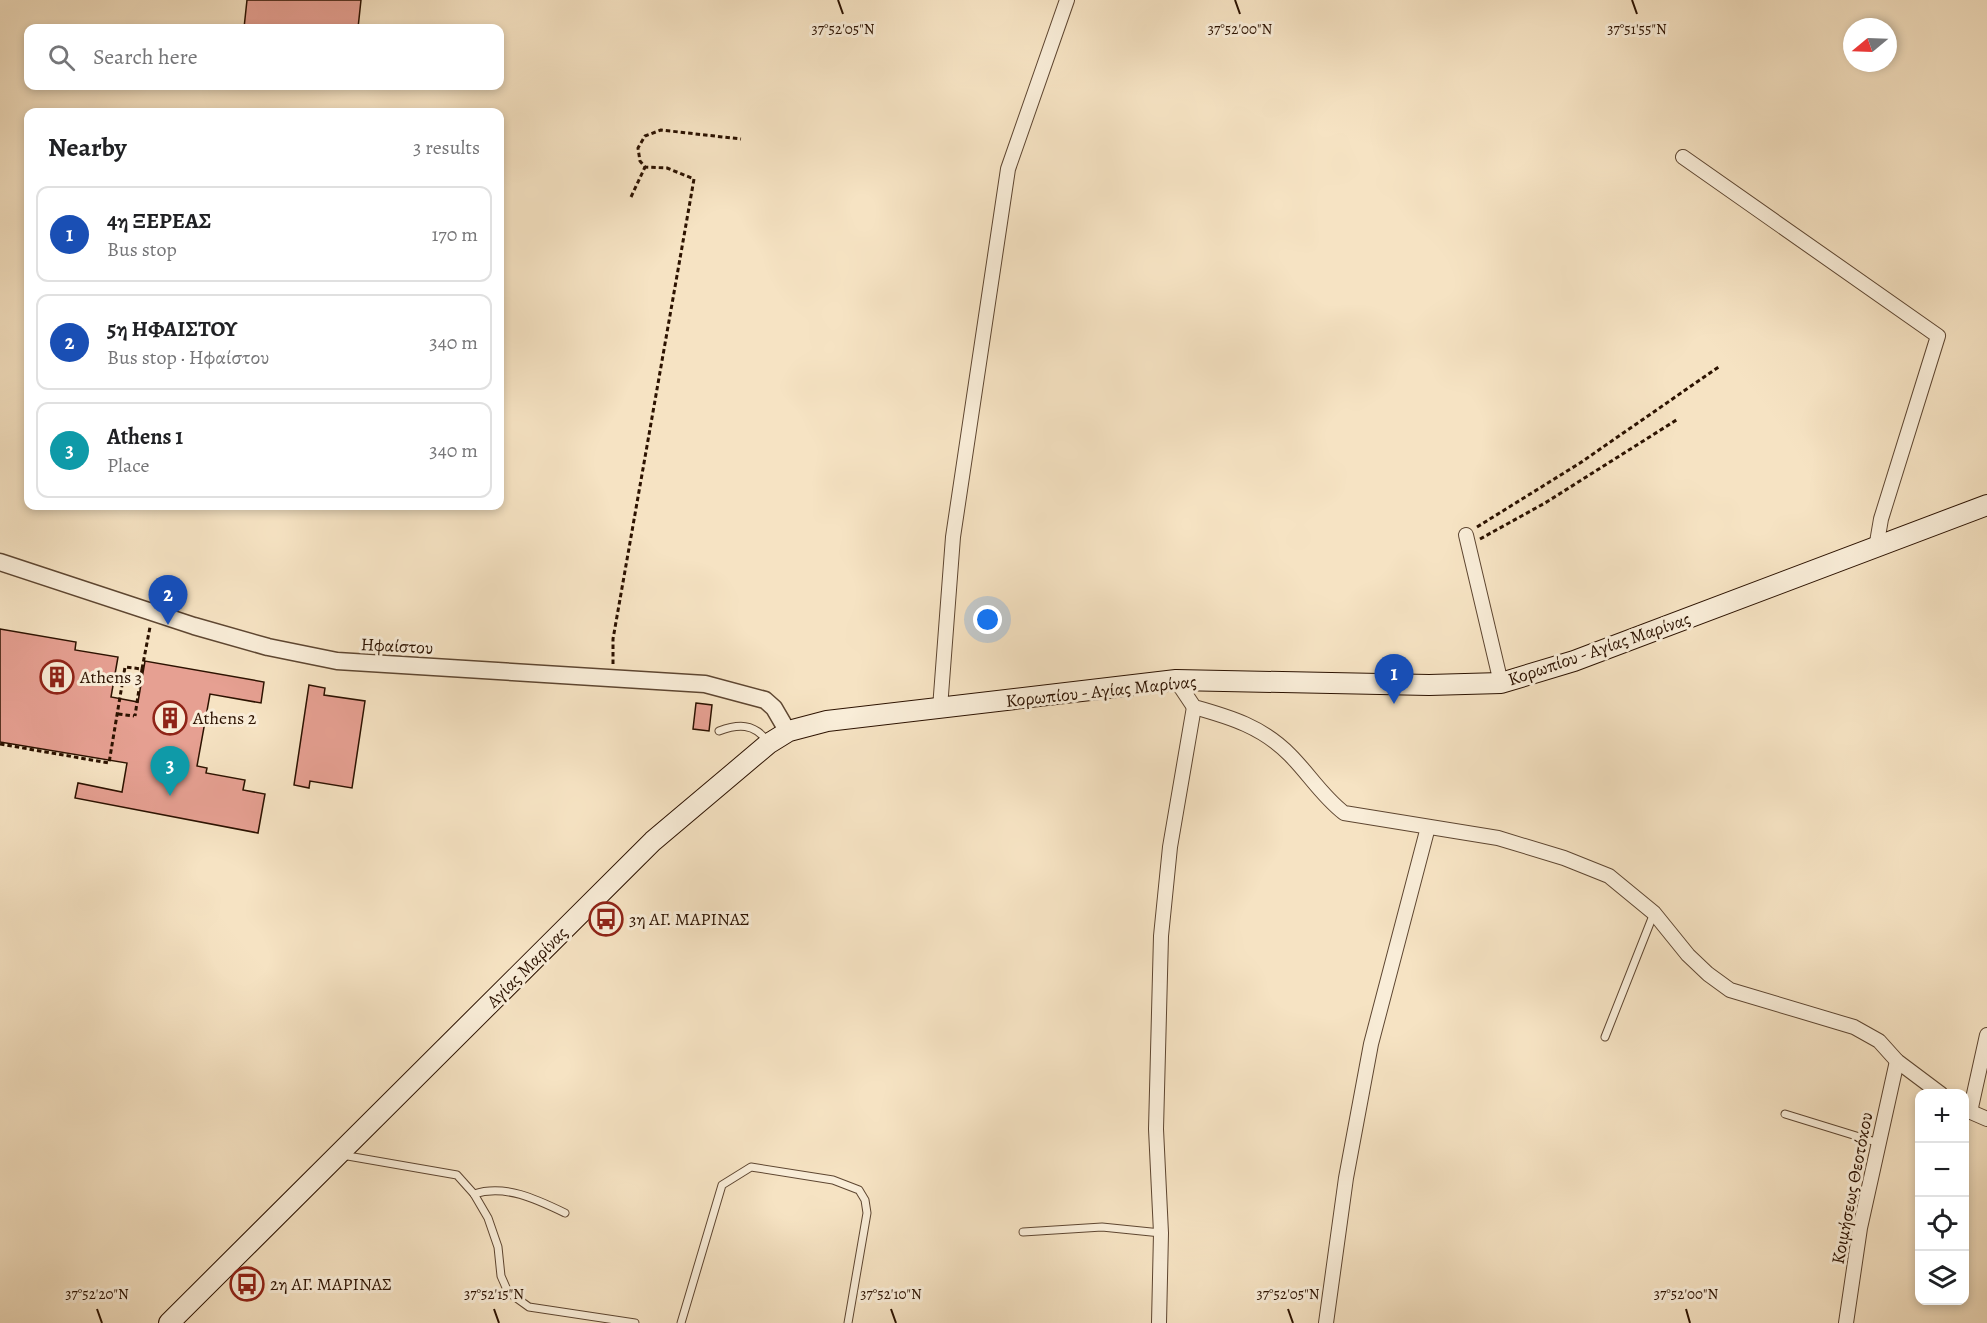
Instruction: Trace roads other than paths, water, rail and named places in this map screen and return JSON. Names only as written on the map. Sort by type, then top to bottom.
[{"type":"main road","name":"Κορωπίου - Αγίας Μαρίνας","points":[[940,708],[1176,680],[1429,685],[1501,683],[1574,662],[1987,505]]},
{"type":"main road","name":"Αγίας Μαρίνας","points":[[169,1323],[653,841],[768,744],[788,732],[827,721],[940,708]]},
{"type":"street","points":[[940,708],[953,537],[1008,169],[1067,0]]},
{"type":"street","points":[[1683,157],[1938,336],[1881,519],[1876,548]]},
{"type":"street","points":[[1467,540],[1501,683]]},
{"type":"street","name":"Ηφαίστου","points":[[0,562],[194,626],[282,651],[337,661],[696,683],[755,696],[774,708],[788,732]]},
{"type":"street","points":[[1176,680],[1194,707],[1238,720],[1269,736],[1307,773],[1325,798],[1344,813],[1498,838],[1564,858],[1609,876],[1654,913],[1688,955],[1730,990],[1854,1027],[1878,1041],[1897,1061],[1934,1089]]},
{"type":"street","points":[[1159,1323],[1161,1233],[1156,1129],[1161,936],[1170,847],[1194,707]]},
{"type":"street","points":[[1326,1323],[1346,1178],[1371,1044],[1428,827]]},
{"type":"street","points":[[1969,1102],[1987,1035]]},
{"type":"street","name":"Κοιμήσεως Θεοτόκου","points":[[1846,1323],[1860,1228],[1897,1061]]},
{"type":"street","points":[[1969,1111],[1987,1119]]},
{"type":"lane","points":[[719,731],[740,726],[755,728],[768,744]]},
{"type":"lane","points":[[1605,1037],[1654,913]]},
{"type":"lane","points":[[1785,1114],[1879,1143]]},
{"type":"lane","points":[[339,1155],[457,1174],[474,1194],[488,1218],[498,1247],[501,1276],[508,1292],[517,1300],[529,1307],[635,1323]]},
{"type":"lane","points":[[681,1323],[722,1185],[751,1167],[834,1180],[860,1190],[865,1200],[867,1213],[848,1323]]},
{"type":"lane","points":[[474,1194],[490,1188],[502,1190],[565,1212]]},
{"type":"lane","points":[[1023,1232],[1102,1227],[1161,1233]]},
{"type":"place","name":"5η ΗΦΑΙΣΤΟΥ","points":[[168,625]]},
{"type":"place","name":"Athens 3","points":[[57,677]]},
{"type":"place","name":"4η ΞΕΡΕΑΣ","points":[[1394,704]]},
{"type":"place","name":"Athens 2","points":[[170,718]]},
{"type":"place","name":"Athens 1","points":[[170,796]]},
{"type":"place","name":"3η ΑΓ. ΜΑΡΙΝΑΣ","points":[[606,919]]},
{"type":"place","name":"2η ΑΓ. ΜΑΡΙΝΑΣ","points":[[247,1284]]}]
